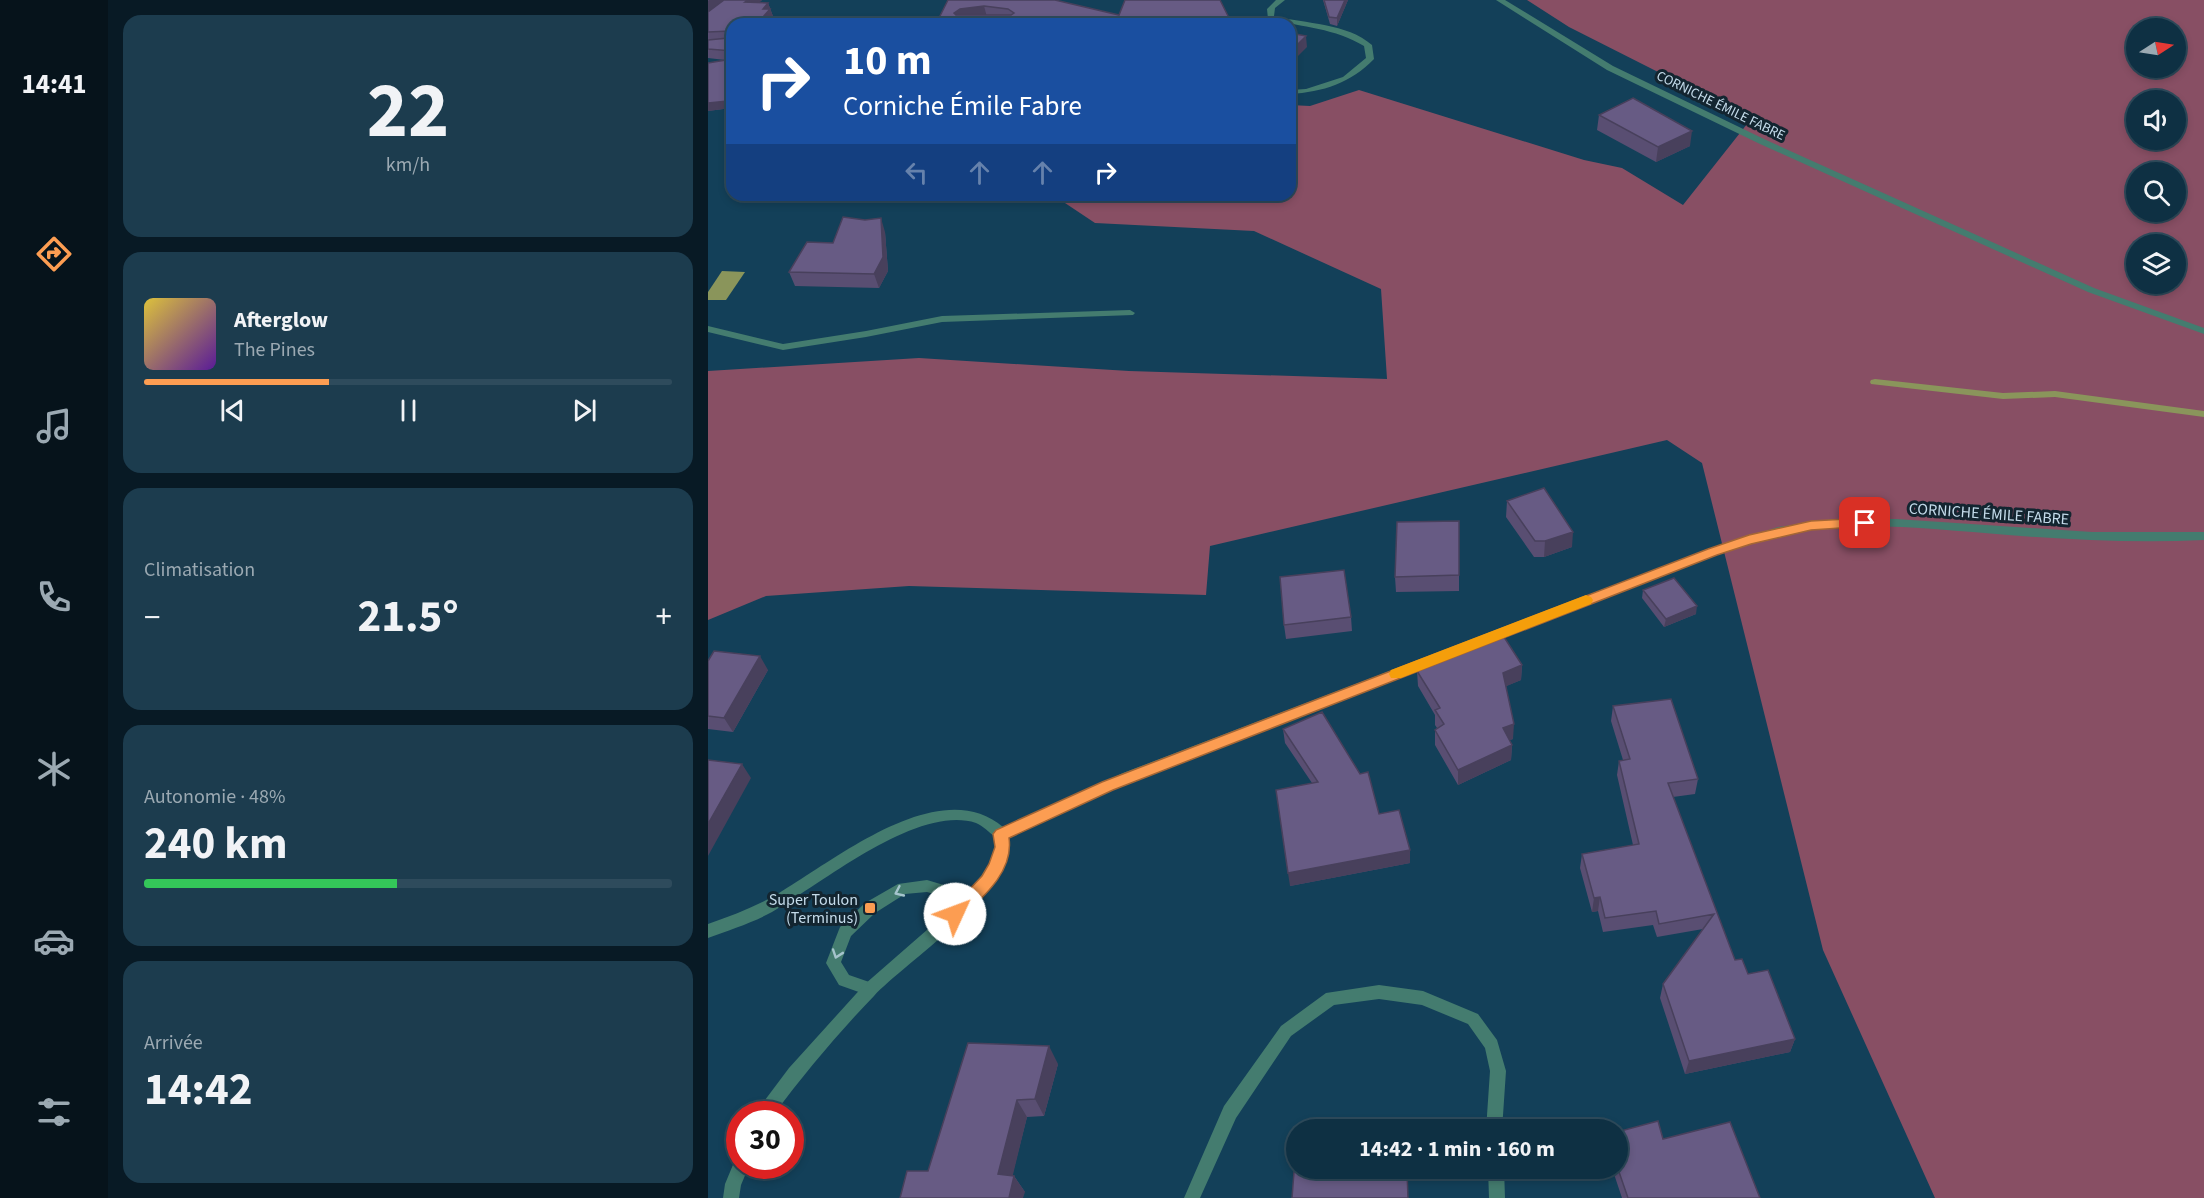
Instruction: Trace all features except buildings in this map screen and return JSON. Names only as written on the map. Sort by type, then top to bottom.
[{"type":"street","points":[[1274,18],[1269,11],[1281,0]]},
{"type":"street","name":"CORNICHE ÉMILE FABRE","points":[[1500,0],[1610,68],[1763,142],[2091,290],[2204,331]]},
{"type":"street","points":[[1296,25],[1355,35],[1368,45],[1370,59],[1346,79],[1296,91]]},
{"type":"street","points":[[708,329],[783,347],[942,319],[1130,313]]},
{"type":"street","name":"CORNICHE ÉMILE FABRE","points":[[1001,834],[1128,777],[1677,565],[1749,540],[1811,525],[1883,522],[2079,536],[2150,539],[2204,536]]},
{"type":"street","points":[[708,931],[764,909],[867,845],[914,822],[938,816],[961,815],[979,818],[1001,834],[1003,847],[996,866],[972,899],[870,989],[795,1073],[775,1101]]},
{"type":"street","points":[[870,989],[844,980],[833,963],[845,932],[870,908],[903,888],[927,886],[972,899]]},
{"type":"street","points":[[1192,1198],[1230,1112],[1286,1030],[1331,998],[1379,992],[1423,998],[1473,1019],[1492,1045],[1498,1071],[1495,1119]]},
{"type":"street","points":[[731,1198],[735,1179]]},
{"type":"street","points":[[1496,1179],[1497,1198]]},
{"type":"shaded area","points":[[1527,0],[2204,0],[2204,1198],[1935,1198],[1823,950],[1702,463],[1667,440],[1210,546],[1206,595],[909,586],[766,596],[708,620],[708,371],[919,358],[1129,371],[1387,379],[1381,289],[1254,231],[1095,223],[1062,201],[1296,201],[1296,105],[1310,106],[1359,90],[1584,160],[1622,168],[1683,205],[1751,119],[1569,27]]},
{"type":"shaded area","points":[[722,271],[745,272],[726,300],[708,300],[708,292]]},
{"type":"waterway","points":[[1875,382],[2003,396],[2055,394],[2204,414]]},
{"type":"slow traffic","points":[[1396,674],[1586,600]]},
{"type":"place","name":"Super Toulon (Terminus)","points":[[870,908]]},
{"type":"route","points":[[955,914],[972,899],[996,866],[1003,847],[1001,834],[1107,786],[1713,552],[1749,540],[1811,525],[1865,523]]}]
